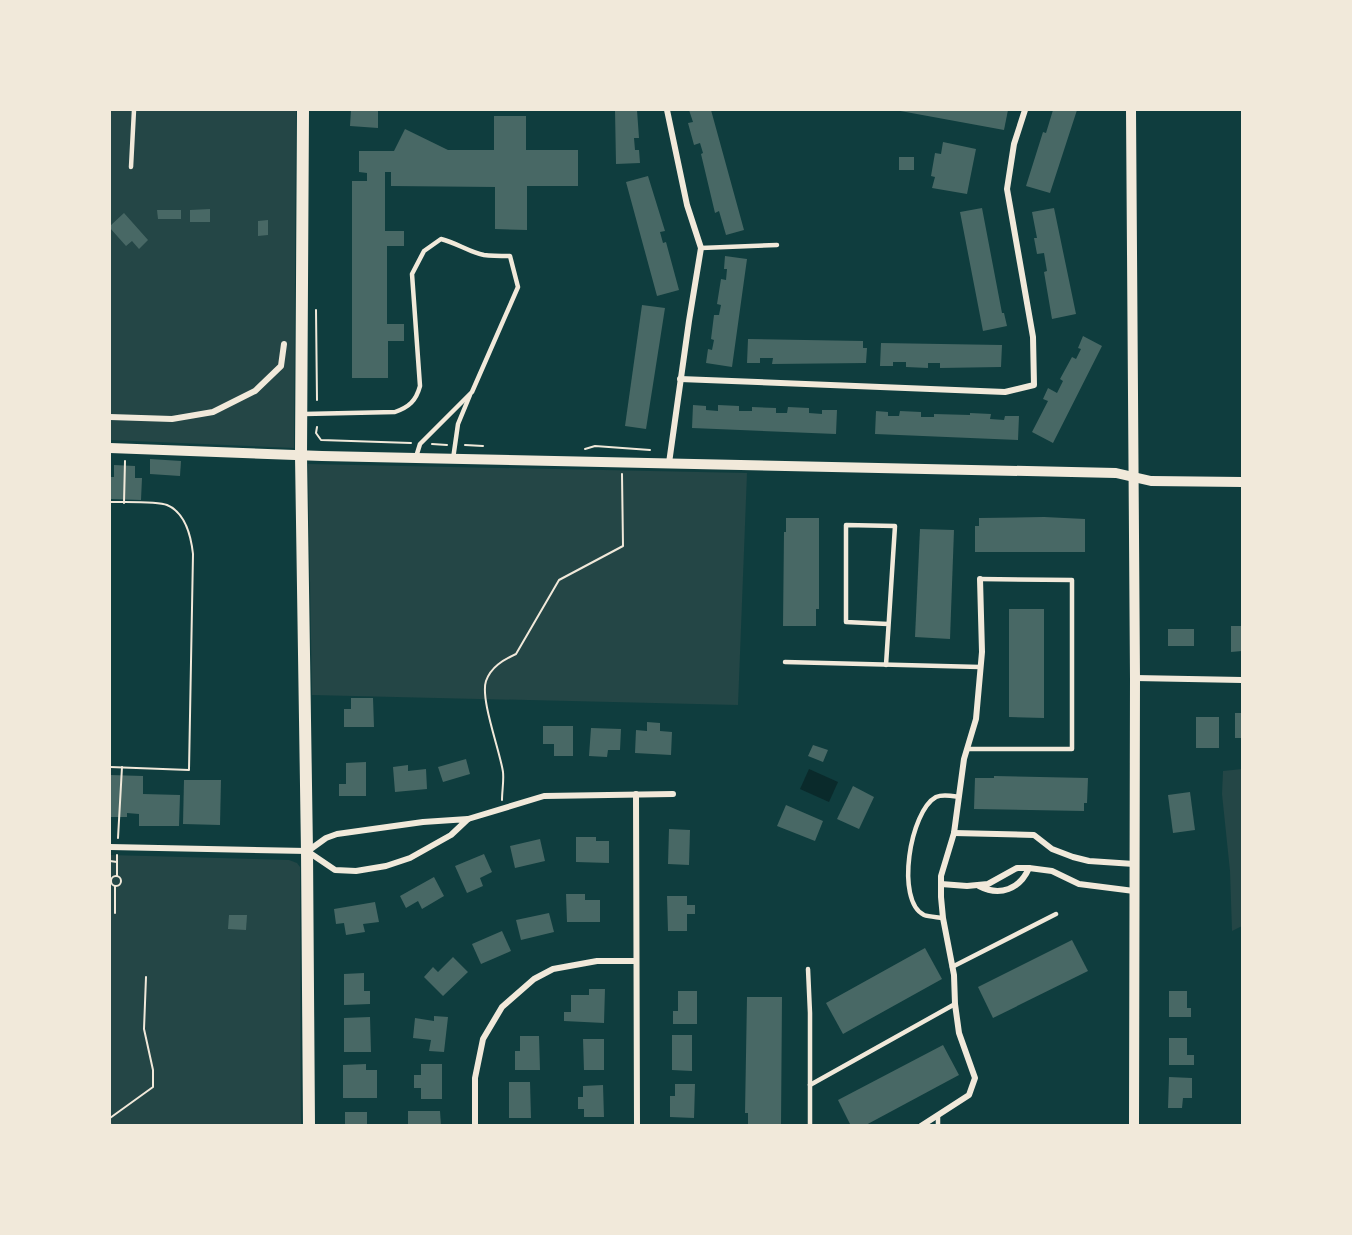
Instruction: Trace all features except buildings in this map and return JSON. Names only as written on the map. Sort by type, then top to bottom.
[{"type":"main road","points":[[303,110],[301,456],[308,851],[309,1125]]},
{"type":"street","points":[[667,110],[687,205],[701,248],[669,464]]},
{"type":"street","points":[[681,379],[1005,392],[1034,385],[1033,338],[1007,189],[1014,144],[1025,110]]},
{"type":"street","points":[[1131,110],[1135,678],[1134,1125]]},
{"type":"street","points":[[110,417],[172,419],[213,412],[255,391],[281,366],[284,344]]},
{"type":"street","points":[[110,448],[301,456],[1116,473],[1151,481],[1242,482]]},
{"type":"street","points":[[921,1125],[969,1095],[975,1078],[959,1033],[952,967],[943,918],[941,876],[954,833],[964,759],[976,719],[980,667],[981,579]]},
{"type":"street","points":[[1135,678],[1242,680]]},
{"type":"street","points":[[308,851],[326,838],[337,834],[423,822],[468,819],[544,796],[673,794]]},
{"type":"street","points":[[636,795],[637,1125]]},
{"type":"street","points":[[110,848],[308,851],[335,870],[356,871],[386,866],[410,858],[451,835],[468,819]]},
{"type":"street","points":[[954,833],[1034,835],[1052,849],[1089,861],[1134,864]]},
{"type":"street","points":[[941,884],[988,884],[1017,868],[1029,868],[1052,871],[1079,884],[1134,891]]},
{"type":"street","points":[[977,885],[989,892],[1001,893],[1024,879],[1029,868]]},
{"type":"street","points":[[475,1125],[475,1078],[483,1039],[502,1007],[534,979],[553,969],[597,961],[635,961]]},
{"type":"lane","points":[[131,167],[134,110]]},
{"type":"lane","points":[[301,414],[395,412],[417,399],[420,386],[412,274],[424,250],[441,239],[458,243],[485,255],[510,256],[518,287],[459,424],[453,459]]},
{"type":"lane","points":[[701,248],[777,245]]},
{"type":"lane","points":[[415,458],[420,444],[472,392]]},
{"type":"lane","points":[[886,665],[895,526],[846,525],[846,622],[888,624]]},
{"type":"lane","points":[[967,748],[1072,749],[1072,580],[981,579]]},
{"type":"lane","points":[[785,663],[980,667]]},
{"type":"lane","points":[[943,918],[924,915],[915,905],[909,887],[909,856],[915,826],[933,799],[939,796],[959,797]]},
{"type":"lane","points":[[952,967],[1056,914]]},
{"type":"lane","points":[[808,969],[810,1125]]},
{"type":"lane","points":[[810,1085],[955,1004]]},
{"type":"lane","points":[[938,1115],[938,1125]]},
{"type":"path","points":[[316,427],[316,433],[321,440],[490,446]]},
{"type":"path","points":[[583,450],[595,446],[658,450]]},
{"type":"path","points":[[501,808],[504,774],[487,703],[485,683],[491,670],[516,654],[559,580],[623,546],[622,462]]},
{"type":"path","points":[[110,502],[166,504],[177,512],[186,524],[191,536],[193,554],[189,770],[110,767]]},
{"type":"path","points":[[118,840],[122,767]]},
{"type":"path","points":[[115,886],[122,882],[117,876],[117,862]]},
{"type":"path","points":[[115,913],[115,886],[111,881],[117,876]]},
{"type":"path","points":[[110,1118],[153,1087],[153,1070],[144,1029],[146,978]]},
{"type":"shaded area","points":[[110,110],[296,110],[294,448],[110,440]]},
{"type":"shaded area","points":[[308,464],[747,473],[738,705],[312,695]]},
{"type":"shaded area","points":[[809,769],[838,782],[829,802],[800,789]]},
{"type":"shaded area","points":[[1242,769],[1242,926],[1232,931],[1230,871],[1222,794],[1223,771]]},
{"type":"shaded area","points":[[110,855],[289,860],[300,867],[301,1125],[110,1126]]}]
